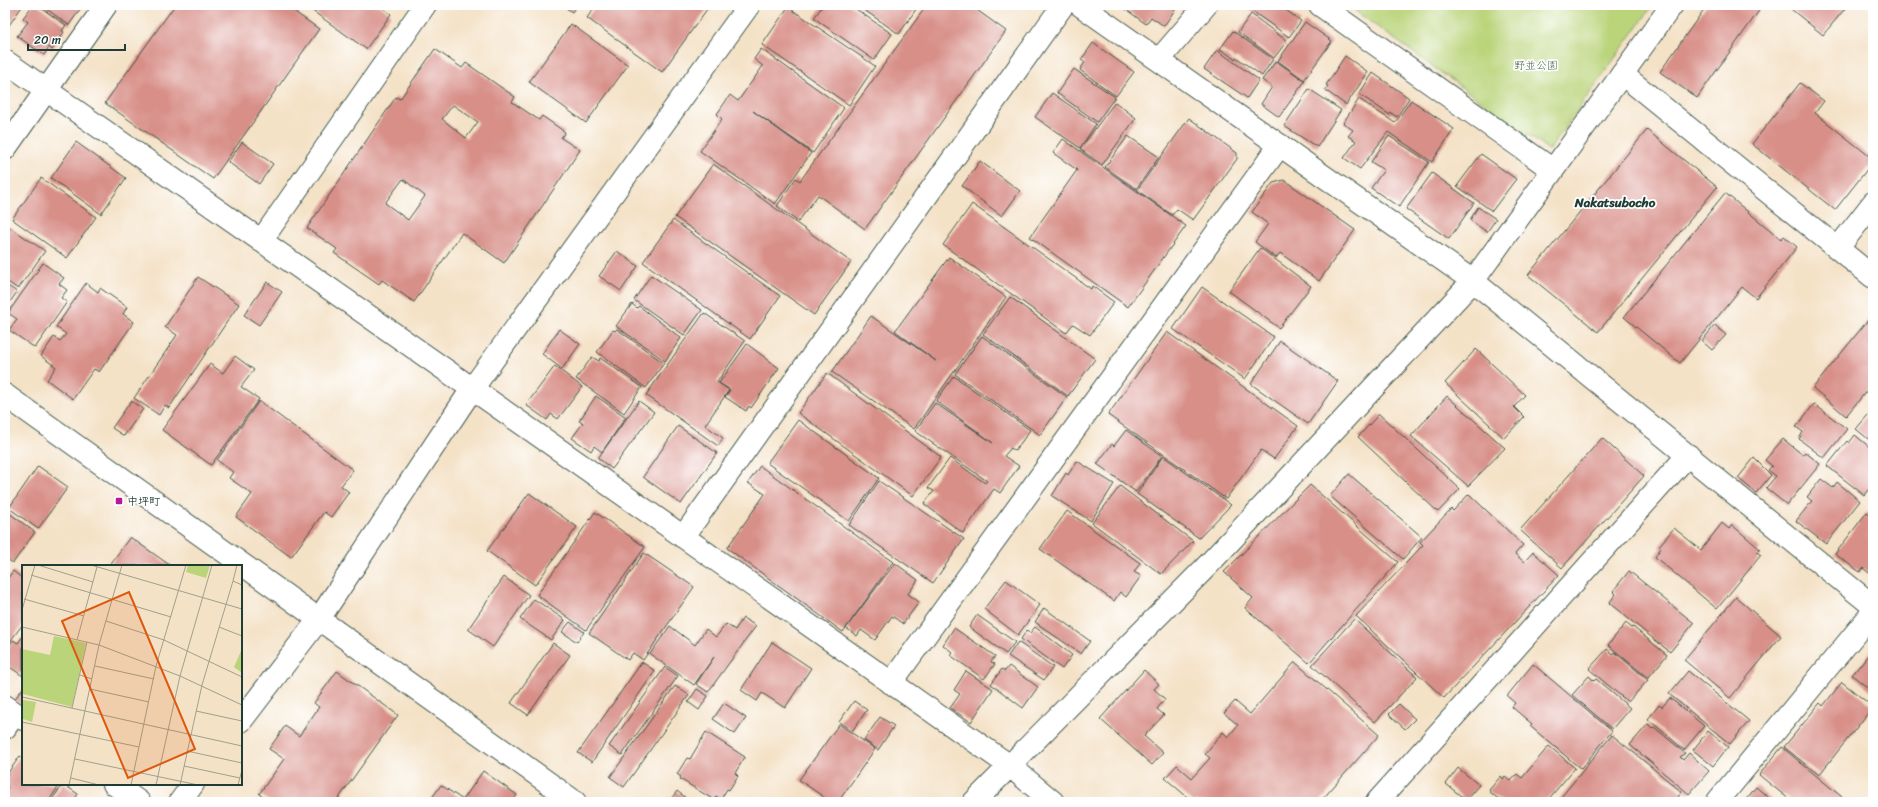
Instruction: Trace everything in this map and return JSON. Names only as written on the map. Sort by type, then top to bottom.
[{"type":"street","points":[[5,149],[106,5]]},
{"type":"street","points":[[261,241],[426,5]]},
{"type":"street","points":[[242,720],[319,619],[472,389],[749,5]]},
{"type":"street","points":[[683,537],[1063,5]]},
{"type":"street","points":[[1080,5],[1473,280],[1873,606]]},
{"type":"street","points":[[1159,60],[1206,5]]},
{"type":"street","points":[[1320,5],[1553,170]]},
{"type":"street","points":[[974,802],[1207,566],[1473,280],[1672,5]]},
{"type":"street","points":[[5,61],[1010,766],[1053,802]]},
{"type":"street","points":[[1622,74],[1873,277]]},
{"type":"street","points":[[891,683],[1280,145]]},
{"type":"street","points":[[1838,248],[1873,203]]},
{"type":"street","points":[[5,395],[575,802]]},
{"type":"street","points":[[1377,802],[1688,455]]},
{"type":"street","points":[[1717,802],[1873,612]]},
{"type":"street","points":[[115,785],[139,802]]},
{"type":"street","points":[[180,802],[192,785]]},
{"type":"green space","name":"野並公園","points":[[1347,5],[1653,5],[1549,150]]},
{"type":"building","points":[[5,5],[23,5],[5,31]]},
{"type":"building","points":[[33,5],[37,5],[66,25],[62,31],[64,32],[52,50],[49,47],[44,55],[17,36],[28,22],[23,18]]},
{"type":"building","points":[[41,5],[83,5],[69,25]]},
{"type":"building","points":[[175,5],[285,5],[319,29],[213,179],[105,103]]},
{"type":"building","points":[[304,5],[379,5],[391,14],[366,49]]},
{"type":"building","points":[[562,5],[577,5],[572,12]]},
{"type":"building","points":[[596,5],[710,5],[662,72],[587,18]]},
{"type":"building","points":[[823,5],[850,5],[892,34],[874,60],[814,18]]},
{"type":"building","points":[[857,5],[919,5],[899,34]]},
{"type":"building","points":[[927,5],[970,5],[1006,31],[865,229],[818,195],[798,222],[777,206],[796,178],[800,181]]},
{"type":"building","points":[[1120,5],[1178,5],[1164,26],[1151,17],[1146,24]]},
{"type":"building","points":[[1248,5],[1279,5],[1301,21],[1289,37],[1246,7]]},
{"type":"building","points":[[1707,5],[1763,5],[1697,98],[1660,72]]},
{"type":"building","points":[[1786,5],[1848,5],[1823,35]]},
{"type":"building","points":[[788,7],[875,66],[849,105],[762,45]]},
{"type":"building","points":[[1251,14],[1287,41],[1274,58],[1238,32]]},
{"type":"building","points":[[1305,22],[1332,41],[1304,80],[1278,61]]},
{"type":"building","points":[[571,24],[628,65],[586,123],[529,82]]},
{"type":"building","points":[[1233,31],[1273,59],[1262,76],[1236,57],[1235,59],[1220,49]]},
{"type":"building","points":[[1093,43],[1134,72],[1116,96],[1080,70],[1085,62],[1081,60]]},
{"type":"building","points":[[435,49],[462,68],[466,63],[515,97],[512,102],[539,120],[542,116],[565,132],[561,138],[580,150],[504,263],[462,233],[414,302],[382,280],[379,284],[334,253],[337,249],[307,228],[396,97],[400,99]],"holes":[[[453,105],[478,122],[466,138],[442,119]],[[403,179],[425,196],[408,220],[385,203]]]},
{"type":"building","points":[[761,49],[844,108],[813,153],[753,111],[811,153],[775,204],[700,151],[722,119],[717,114],[730,95],[738,101],[763,66],[754,59]]},
{"type":"building","points":[[1217,50],[1259,80],[1247,98],[1204,69]]},
{"type":"building","points":[[1345,56],[1368,72],[1346,105],[1325,90],[1328,86],[1326,85]]},
{"type":"building","points":[[1276,61],[1305,81],[1279,117],[1261,104],[1272,87],[1262,80]]},
{"type":"building","points":[[1074,69],[1115,97],[1097,122],[1057,93]]},
{"type":"building","points":[[1373,73],[1409,98],[1397,117],[1391,113],[1390,115],[1359,94]]},
{"type":"building","points":[[1800,83],[1824,101],[1815,113],[1873,159],[1873,162],[1835,210],[1752,144]]},
{"type":"building","points":[[1309,89],[1341,110],[1317,147],[1284,126]]},
{"type":"building","points":[[1052,93],[1096,124],[1080,148],[1035,117]]},
{"type":"building","points":[[1359,99],[1395,123],[1411,100],[1454,129],[1432,162],[1388,132],[1360,169],[1344,158],[1356,141],[1348,136],[1353,130],[1343,123]]},
{"type":"building","points":[[1115,102],[1136,118],[1102,165],[1080,149]]},
{"type":"building","points":[[1189,118],[1237,153],[1237,159],[1193,220],[1177,209],[1172,215],[1137,190]]},
{"type":"building","points":[[1647,130],[1717,187],[1598,332],[1528,275]]},
{"type":"building","points":[[1128,136],[1159,157],[1136,189],[1105,167]]},
{"type":"building","points":[[1389,136],[1429,162],[1399,207],[1371,188],[1384,170],[1371,162]]},
{"type":"building","points":[[1063,139],[1186,226],[1128,307],[1030,237],[1077,170],[1053,153]]},
{"type":"building","points":[[76,142],[126,178],[101,214],[51,178]]},
{"type":"building","points":[[242,142],[273,164],[259,184],[228,162]]},
{"type":"building","points":[[1481,154],[1516,179],[1492,211],[1457,186]]},
{"type":"building","points":[[980,161],[1020,191],[1002,216],[962,186]]},
{"type":"building","points":[[713,164],[851,262],[814,315],[675,217]]},
{"type":"building","points":[[1432,173],[1474,203],[1449,239],[1406,209]]},
{"type":"building","points":[[41,178],[96,217],[67,258],[12,219]]},
{"type":"building","points":[[1284,180],[1355,230],[1319,281],[1280,253],[1276,258],[1255,242],[1268,224],[1252,212],[1273,183]]},
{"type":"building","points":[[1725,193],[1781,239],[1784,236],[1797,247],[1756,298],[1742,287],[1680,363],[1624,317]]},
{"type":"building","points":[[972,204],[1091,289],[1092,286],[1114,302],[1090,335],[1073,324],[1066,333],[943,245]]},
{"type":"building","points":[[1478,207],[1496,219],[1487,232],[1470,220]]},
{"type":"building","points":[[673,220],[780,296],[750,339],[643,262]]},
{"type":"building","points":[[5,224],[45,251],[18,289],[5,280]]},
{"type":"building","points":[[1260,248],[1311,286],[1279,328],[1229,291]]},
{"type":"building","points":[[617,251],[638,266],[621,291],[599,276]]},
{"type":"building","points":[[949,257],[1006,297],[914,429],[832,372],[871,316],[936,361],[895,331]]},
{"type":"building","points":[[43,263],[64,278],[59,284],[67,290],[61,298],[67,302],[35,348],[9,330],[17,319],[8,313]]},
{"type":"building","points":[[651,275],[702,310],[684,335],[634,300]]},
{"type":"building","points":[[198,277],[239,304],[169,408],[165,405],[159,415],[134,398],[177,335],[165,327]]},
{"type":"building","points":[[267,282],[282,292],[259,325],[244,315]]},
{"type":"building","points":[[86,283],[98,292],[100,288],[127,307],[123,314],[134,322],[99,372],[94,369],[73,399],[47,380],[56,367],[41,356],[54,337],[60,341],[66,334],[56,327]]},
{"type":"building","points":[[5,284],[17,292],[5,309]]},
{"type":"building","points":[[1202,287],[1274,337],[1245,379],[1173,329]]},
{"type":"building","points":[[1010,297],[1095,359],[1068,396],[983,334]]},
{"type":"building","points":[[632,304],[637,308],[639,306],[681,338],[665,361],[616,326]]},
{"type":"building","points":[[704,313],[745,341],[717,382],[729,390],[705,425],[723,438],[718,446],[646,395]]},
{"type":"building","points":[[1873,314],[1873,335],[1870,339],[1873,341],[1873,383],[1846,416],[1813,388]]},
{"type":"building","points":[[1715,325],[1726,335],[1712,350],[1702,341]]},
{"type":"building","points":[[559,329],[580,344],[562,369],[542,354]]},
{"type":"building","points":[[617,329],[664,363],[646,388],[597,352],[613,330],[615,331]]},
{"type":"building","points":[[1167,332],[1298,426],[1274,459],[1261,450],[1226,499],[1108,415]]},
{"type":"building","points":[[982,336],[1067,397],[1040,435],[955,374]]},
{"type":"building","points":[[1280,341],[1338,381],[1308,424],[1251,384]]},
{"type":"building","points":[[747,344],[779,368],[751,408],[749,406],[746,411],[725,397],[730,390],[719,383]]},
{"type":"building","points":[[1476,349],[1525,395],[1514,407],[1524,417],[1504,438],[1445,383]]},
{"type":"building","points":[[235,356],[254,370],[241,387],[259,399],[211,465],[162,430],[210,364],[223,373]]},
{"type":"building","points":[[592,357],[599,361],[600,358],[642,387],[624,413],[576,379]]},
{"type":"building","points":[[555,366],[582,387],[558,419],[551,414],[547,420],[526,405]]},
{"type":"building","points":[[827,373],[941,457],[913,496],[798,413]]},
{"type":"building","points":[[954,376],[1030,430],[1015,451],[1011,448],[1004,456],[1019,466],[1000,493],[994,489],[963,533],[924,504],[934,491],[928,488],[950,458],[985,483],[987,481],[915,431],[935,403],[993,443],[936,401]]},
{"type":"building","points":[[596,396],[626,417],[602,452],[594,446],[591,451],[572,438],[583,423],[579,421]]},
{"type":"building","points":[[1447,396],[1505,448],[1468,486],[1411,436]]},
{"type":"building","points":[[131,401],[143,409],[124,436],[112,428]]},
{"type":"building","points":[[259,401],[353,470],[341,486],[349,492],[331,517],[324,512],[291,557],[236,517],[252,494],[229,478],[233,472],[217,460]]},
{"type":"building","points":[[639,401],[654,412],[612,469],[598,458]]},
{"type":"building","points":[[1814,404],[1847,429],[1824,458],[1799,439],[1803,432],[1796,427]]},
{"type":"building","points":[[1873,409],[1873,443],[1856,429]]},
{"type":"building","points":[[1379,414],[1460,489],[1438,512],[1358,437]]},
{"type":"building","points":[[798,420],[879,478],[849,521],[767,463]]},
{"type":"building","points":[[678,426],[717,453],[681,504],[643,477]]},
{"type":"building","points":[[1126,430],[1162,456],[1136,492],[1097,464],[1112,444],[1114,446]]},
{"type":"building","points":[[1855,435],[1873,450],[1873,484],[1864,495],[1827,466],[1847,441],[1849,443]]},
{"type":"building","points":[[1602,438],[1644,476],[1562,568],[1520,530]]},
{"type":"building","points":[[1783,439],[1803,455],[1805,452],[1820,464],[1787,505],[1766,488],[1776,476],[1768,470],[1772,466],[1765,460]]},
{"type":"building","points":[[1163,456],[1231,505],[1199,538],[1137,494]]},
{"type":"building","points":[[1754,458],[1771,475],[1756,493],[1738,478]]},
{"type":"building","points":[[1077,461],[1114,484],[1091,521],[1052,496],[1066,473],[1068,475]]},
{"type":"building","points":[[38,466],[68,487],[38,529],[9,508]]},
{"type":"building","points":[[760,466],[893,562],[843,632],[727,548],[765,494],[748,483]]},
{"type":"building","points":[[1349,474],[1422,537],[1403,559],[1330,496]]},
{"type":"building","points":[[1821,479],[1833,488],[1837,482],[1860,501],[1826,544],[1796,521],[1812,501],[1807,497]]},
{"type":"building","points":[[879,481],[964,539],[933,583],[849,525]]},
{"type":"building","points":[[1310,485],[1398,562],[1309,663],[1245,608],[1253,598],[1224,572]]},
{"type":"building","points":[[1120,486],[1193,541],[1161,574],[1092,523]]},
{"type":"building","points":[[529,493],[577,527],[535,585],[487,551]]},
{"type":"building","points":[[1469,494],[1523,545],[1515,554],[1524,562],[1533,552],[1559,575],[1444,698],[1356,616],[1423,545],[1420,542],[1451,509],[1453,511]]},
{"type":"building","points":[[5,510],[35,532],[13,563],[5,558]]},
{"type":"building","points":[[1067,511],[1140,563],[1134,572],[1141,576],[1126,597],[1120,592],[1114,601],[1040,549]]},
{"type":"building","points":[[595,512],[645,547],[586,630],[537,595]]},
{"type":"building","points":[[1867,512],[1873,517],[1873,568],[1869,573],[1863,568],[1860,572],[1835,554]]},
{"type":"building","points":[[1722,523],[1729,529],[1732,525],[1760,549],[1757,552],[1761,555],[1717,609],[1655,557],[1661,548],[1659,546],[1674,528],[1701,550]]},
{"type":"building","points":[[130,537],[170,565],[110,565]]},
{"type":"building","points":[[644,553],[694,587],[643,660],[633,653],[628,660],[589,633]]},
{"type":"building","points":[[895,563],[918,580],[908,594],[919,602],[903,624],[892,616],[875,640],[861,630],[857,636],[846,628]]},
{"type":"building","points":[[13,571],[22,578],[22,625],[5,648],[5,582]]},
{"type":"building","points":[[1629,571],[1694,623],[1670,652],[1609,603],[1616,594],[1613,591]]},
{"type":"building","points":[[504,577],[529,595],[493,647],[468,629]]},
{"type":"building","points":[[1006,580],[1040,605],[1018,635],[984,609]]},
{"type":"building","points":[[1736,597],[1781,636],[1730,698],[1684,660]]},
{"type":"building","points":[[534,599],[565,620],[551,640],[520,619]]},
{"type":"building","points":[[1044,608],[1090,641],[1081,654],[1035,622]]},
{"type":"building","points":[[977,615],[1015,642],[1006,654],[969,627]]},
{"type":"building","points":[[743,618],[756,626],[708,692],[696,684],[714,657],[694,685],[650,654],[670,626],[695,645],[706,629],[716,637],[726,624],[735,630]]},
{"type":"building","points":[[1354,619],[1417,677],[1375,722],[1312,665]]},
{"type":"building","points":[[570,622],[584,632],[577,642],[562,632]]},
{"type":"building","points":[[1626,623],[1667,655],[1648,678],[1608,645]]},
{"type":"building","points":[[1035,627],[1072,655],[1062,669],[1021,639],[1027,630],[1030,633]]},
{"type":"building","points":[[954,628],[995,656],[991,662],[995,664],[984,679],[950,655],[952,652],[943,645]]},
{"type":"building","points":[[22,637],[22,675],[5,664],[5,652],[13,640],[18,643]]},
{"type":"building","points":[[772,642],[811,668],[785,708],[762,693],[757,701],[741,690]]},
{"type":"building","points":[[1018,642],[1053,667],[1044,680],[1008,656]]},
{"type":"building","points":[[553,643],[570,655],[528,715],[511,703]]},
{"type":"building","points":[[1607,649],[1613,654],[1615,652],[1648,680],[1628,702],[1589,669]]},
{"type":"building","points":[[1873,649],[1873,692],[1852,675]]},
{"type":"building","points":[[642,662],[655,671],[592,762],[578,753]]},
{"type":"building","points":[[1295,662],[1379,735],[1320,802],[1193,802],[1165,778],[1177,765],[1192,778],[1210,758],[1205,754],[1223,732],[1228,737],[1238,725],[1224,713],[1235,701],[1250,714]]},
{"type":"building","points":[[1533,664],[1612,731],[1581,769],[1530,726],[1532,724],[1512,707],[1515,703],[1507,696]]},
{"type":"building","points":[[1009,666],[1038,687],[1023,708],[991,684],[1002,669],[1005,671]]},
{"type":"building","points":[[665,667],[678,676],[622,755],[609,746]]},
{"type":"building","points":[[1144,670],[1159,684],[1154,689],[1165,699],[1157,709],[1164,715],[1144,736],[1163,753],[1152,765],[1100,719]]},
{"type":"building","points":[[337,671],[398,715],[336,802],[270,802],[259,794],[284,759],[269,749],[285,726],[299,736],[319,707],[314,703]]},
{"type":"building","points":[[966,671],[993,689],[971,722],[950,708],[960,694],[954,690]]},
{"type":"building","points":[[1688,671],[1749,721],[1730,744],[1669,694]]},
{"type":"building","points":[[1589,676],[1594,681],[1596,679],[1630,708],[1612,729],[1572,695]]},
{"type":"building","points":[[1842,682],[1873,707],[1819,775],[1784,747],[1820,703],[1823,706]]},
{"type":"building","points":[[675,686],[689,695],[624,787],[610,777]]},
{"type":"building","points":[[22,689],[22,705],[14,700]]},
{"type":"building","points":[[697,689],[708,696],[699,710],[688,702]]},
{"type":"building","points":[[1670,698],[1704,726],[1684,750],[1648,719],[1659,705],[1662,707]]},
{"type":"building","points":[[854,701],[867,710],[852,731],[839,722]]},
{"type":"building","points":[[724,703],[746,718],[735,734],[713,719]]},
{"type":"building","points":[[1399,704],[1415,719],[1405,729],[1389,714]]},
{"type":"building","points":[[880,717],[894,726],[878,750],[864,740]]},
{"type":"building","points":[[839,724],[875,749],[838,802],[831,802],[799,780]]},
{"type":"building","points":[[1648,724],[1652,728],[1654,727],[1685,753],[1680,757],[1683,760],[1689,753],[1709,771],[1689,794],[1630,745]]},
{"type":"building","points":[[1708,731],[1728,747],[1713,766],[1693,750]]},
{"type":"building","points":[[706,732],[745,757],[735,773],[738,776],[721,799],[716,796],[714,800],[680,779],[681,777],[677,774],[687,758],[690,759]]},
{"type":"building","points":[[1612,735],[1682,792],[1674,802],[1557,802]]},
{"type":"building","points":[[1549,746],[1575,768],[1546,802],[1502,802],[1491,793],[1489,790],[1501,776],[1503,779],[1505,776],[1511,781],[1517,774],[1522,778]]},
{"type":"building","points":[[1782,747],[1848,802],[1789,802],[1790,800],[1759,775]]},
{"type":"building","points":[[20,756],[22,757],[22,785],[59,785],[48,802],[5,802],[5,792],[8,787],[5,785],[5,777]]},
{"type":"building","points":[[1458,768],[1479,785],[1466,800],[1446,784]]},
{"type":"building","points":[[483,771],[517,795],[512,802],[429,802],[441,785],[463,800]]},
{"type":"building","points":[[62,785],[78,794],[73,802],[50,802]]},
{"type":"building","points":[[1756,787],[1774,802],[1744,802]]},
{"type":"building","points":[[677,791],[691,802],[669,802]]},
{"type":"place","name":"中坪町","points":[[119,501]]},
{"type":"district","name":"Nakatsubocho","points":[[1615,202]]}]
